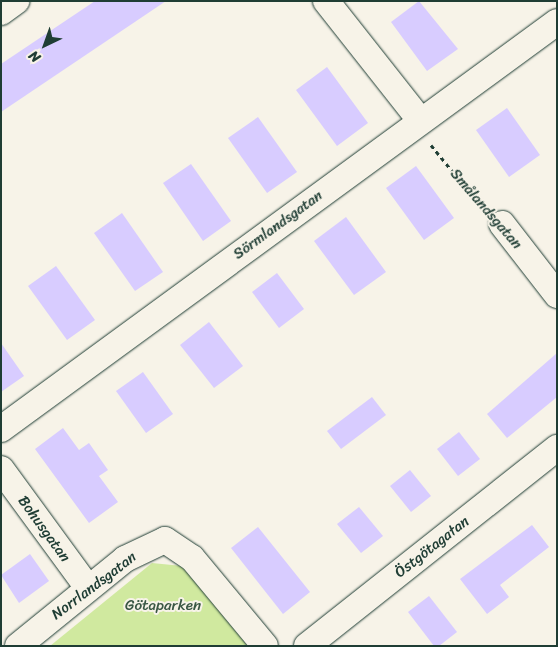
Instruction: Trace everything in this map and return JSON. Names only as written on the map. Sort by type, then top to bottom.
[{"type":"street","points":[[1,12],[16,1]]},
{"type":"street","points":[[326,1],[417,122]]},
{"type":"street","name":"Sörmlandsgatan","points":[[1,429],[417,122],[557,22]]},
{"type":"street","name":"Smålandsgatan","points":[[502,224],[557,295]]},
{"type":"street","name":"Östgötagatan","points":[[307,646],[557,448]]},
{"type":"street","name":"Bohusgatan","points":[[1,469],[88,588]]},
{"type":"street","name":"Norrlandsgatan","points":[[18,646],[88,588],[147,547],[165,540],[176,545],[265,646]]},
{"type":"path","name":"Smålandsgatan","points":[[417,122],[498,227],[502,224]]},
{"type":"green space","name":"Götaparken","points":[[152,563],[182,566],[248,646],[50,646]]},
{"type":"building","points":[[95,1],[166,1],[1,112],[1,64]]},
{"type":"building","points":[[419,1],[458,49],[427,71],[391,22]]},
{"type":"building","points":[[327,67],[368,123],[337,146],[296,90]]},
{"type":"building","points":[[507,108],[540,155],[509,177],[476,130]]},
{"type":"building","points":[[258,117],[297,172],[267,193],[228,138]]},
{"type":"building","points":[[191,164],[231,221],[203,241],[163,183]]},
{"type":"building","points":[[416,166],[454,218],[424,240],[386,188]]},
{"type":"building","points":[[122,213],[163,272],[135,291],[94,233]]},
{"type":"building","points":[[346,217],[386,272],[354,295],[314,241]]},
{"type":"building","points":[[56,266],[95,320],[67,340],[28,286]]},
{"type":"building","points":[[277,273],[304,309],[279,328],[252,292]]},
{"type":"building","points":[[209,322],[243,366],[214,388],[180,345]]},
{"type":"building","points":[[1,343],[24,376],[1,392]]},
{"type":"building","points":[[557,353],[557,397],[507,438],[487,414]]},
{"type":"building","points":[[143,372],[173,414],[146,433],[116,391]]},
{"type":"building","points":[[372,397],[386,415],[341,449],[327,431]]},
{"type":"building","points":[[63,428],[79,450],[89,443],[108,470],[99,476],[118,502],[89,523],[35,449]]},
{"type":"building","points":[[459,432],[480,459],[458,476],[437,449]]},
{"type":"building","points":[[410,470],[431,496],[411,512],[390,486]]},
{"type":"building","points":[[359,507],[383,536],[361,553],[337,524]]},
{"type":"building","points":[[532,525],[549,547],[500,585],[509,597],[487,614],[460,579]]},
{"type":"building","points":[[258,527],[310,592],[283,614],[231,548]]},
{"type":"building","points":[[30,554],[49,581],[19,603],[1,575]]},
{"type":"building","points":[[429,596],[457,632],[439,646],[434,646],[408,612]]}]
